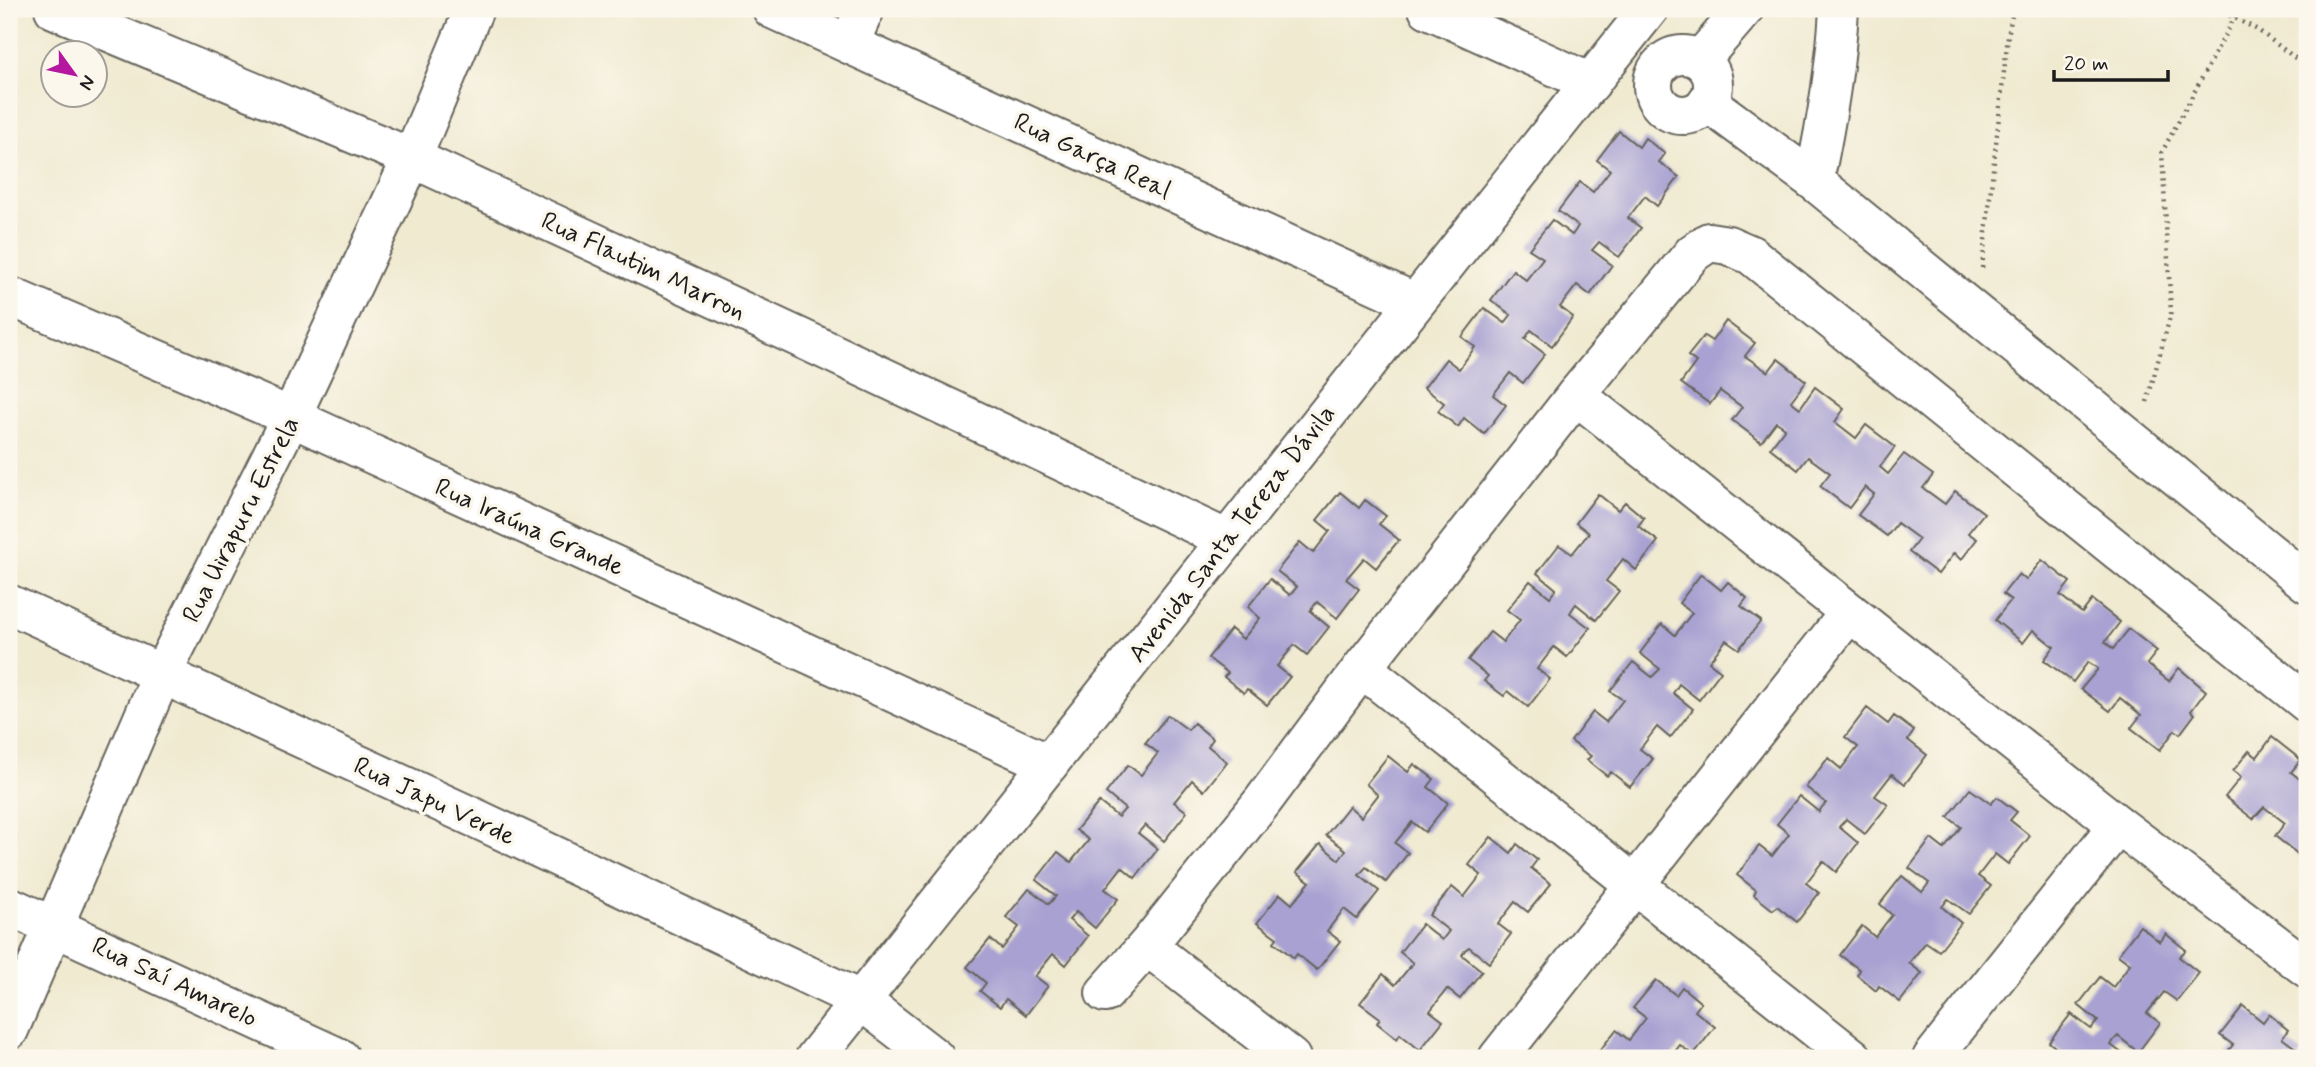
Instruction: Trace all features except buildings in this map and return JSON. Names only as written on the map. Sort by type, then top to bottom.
[{"type":"street","name":"Rua Flautim Marron","points":[[54,9],[412,158],[1226,539]]},
{"type":"street","name":"Rua Uirapuru Estrela","points":[[9,1030],[162,674],[291,417],[412,158],[474,9]]},
{"type":"street","name":"Rua Garça Real","points":[[772,9],[1415,302]]},
{"type":"street","points":[[849,44],[865,9]]},
{"type":"street","points":[[1428,9],[1591,83]]},
{"type":"street","name":"Avenida Santa Tereza Dávila","points":[[815,1058],[1648,9]]},
{"type":"street","points":[[1700,60],[1744,9]]},
{"type":"street","points":[[1814,181],[1824,133],[1839,9]]},
{"type":"street","points":[[1683,55],[1700,60],[1711,76],[1713,85],[1707,102],[1700,109],[1683,115],[1665,110],[1654,95],[1654,76],[1665,61],[1683,55]]},
{"type":"street","points":[[1707,102],[1814,181],[2307,583]]},
{"type":"street","points":[[1105,993],[1147,946],[1263,801],[1362,668],[1576,395],[1693,253],[1709,242],[1728,245],[1751,255],[2307,703]]},
{"type":"street","name":"Rua Iraúna Grande","points":[[9,296],[291,417],[1049,764]]},
{"type":"street","points":[[1576,395],[2118,825],[2307,968]]},
{"type":"street","name":"Rua Japu Verde","points":[[9,604],[475,818],[860,1000],[934,1058]]},
{"type":"street","points":[[1498,1058],[1849,613]]},
{"type":"street","points":[[1362,668],[1853,1058]]},
{"type":"street","points":[[1932,1058],[2118,825]]},
{"type":"street","name":"Rua Saí Amarelo","points":[[9,906],[340,1058]]},
{"type":"street","points":[[1147,946],[1291,1058]]},
{"type":"path","points":[[1977,313],[2007,36],[2013,9]]},
{"type":"path","points":[[2217,9],[2258,30],[2307,67]]},
{"type":"path","points":[[2136,443],[2171,313],[2162,152],[2238,9]]}]
